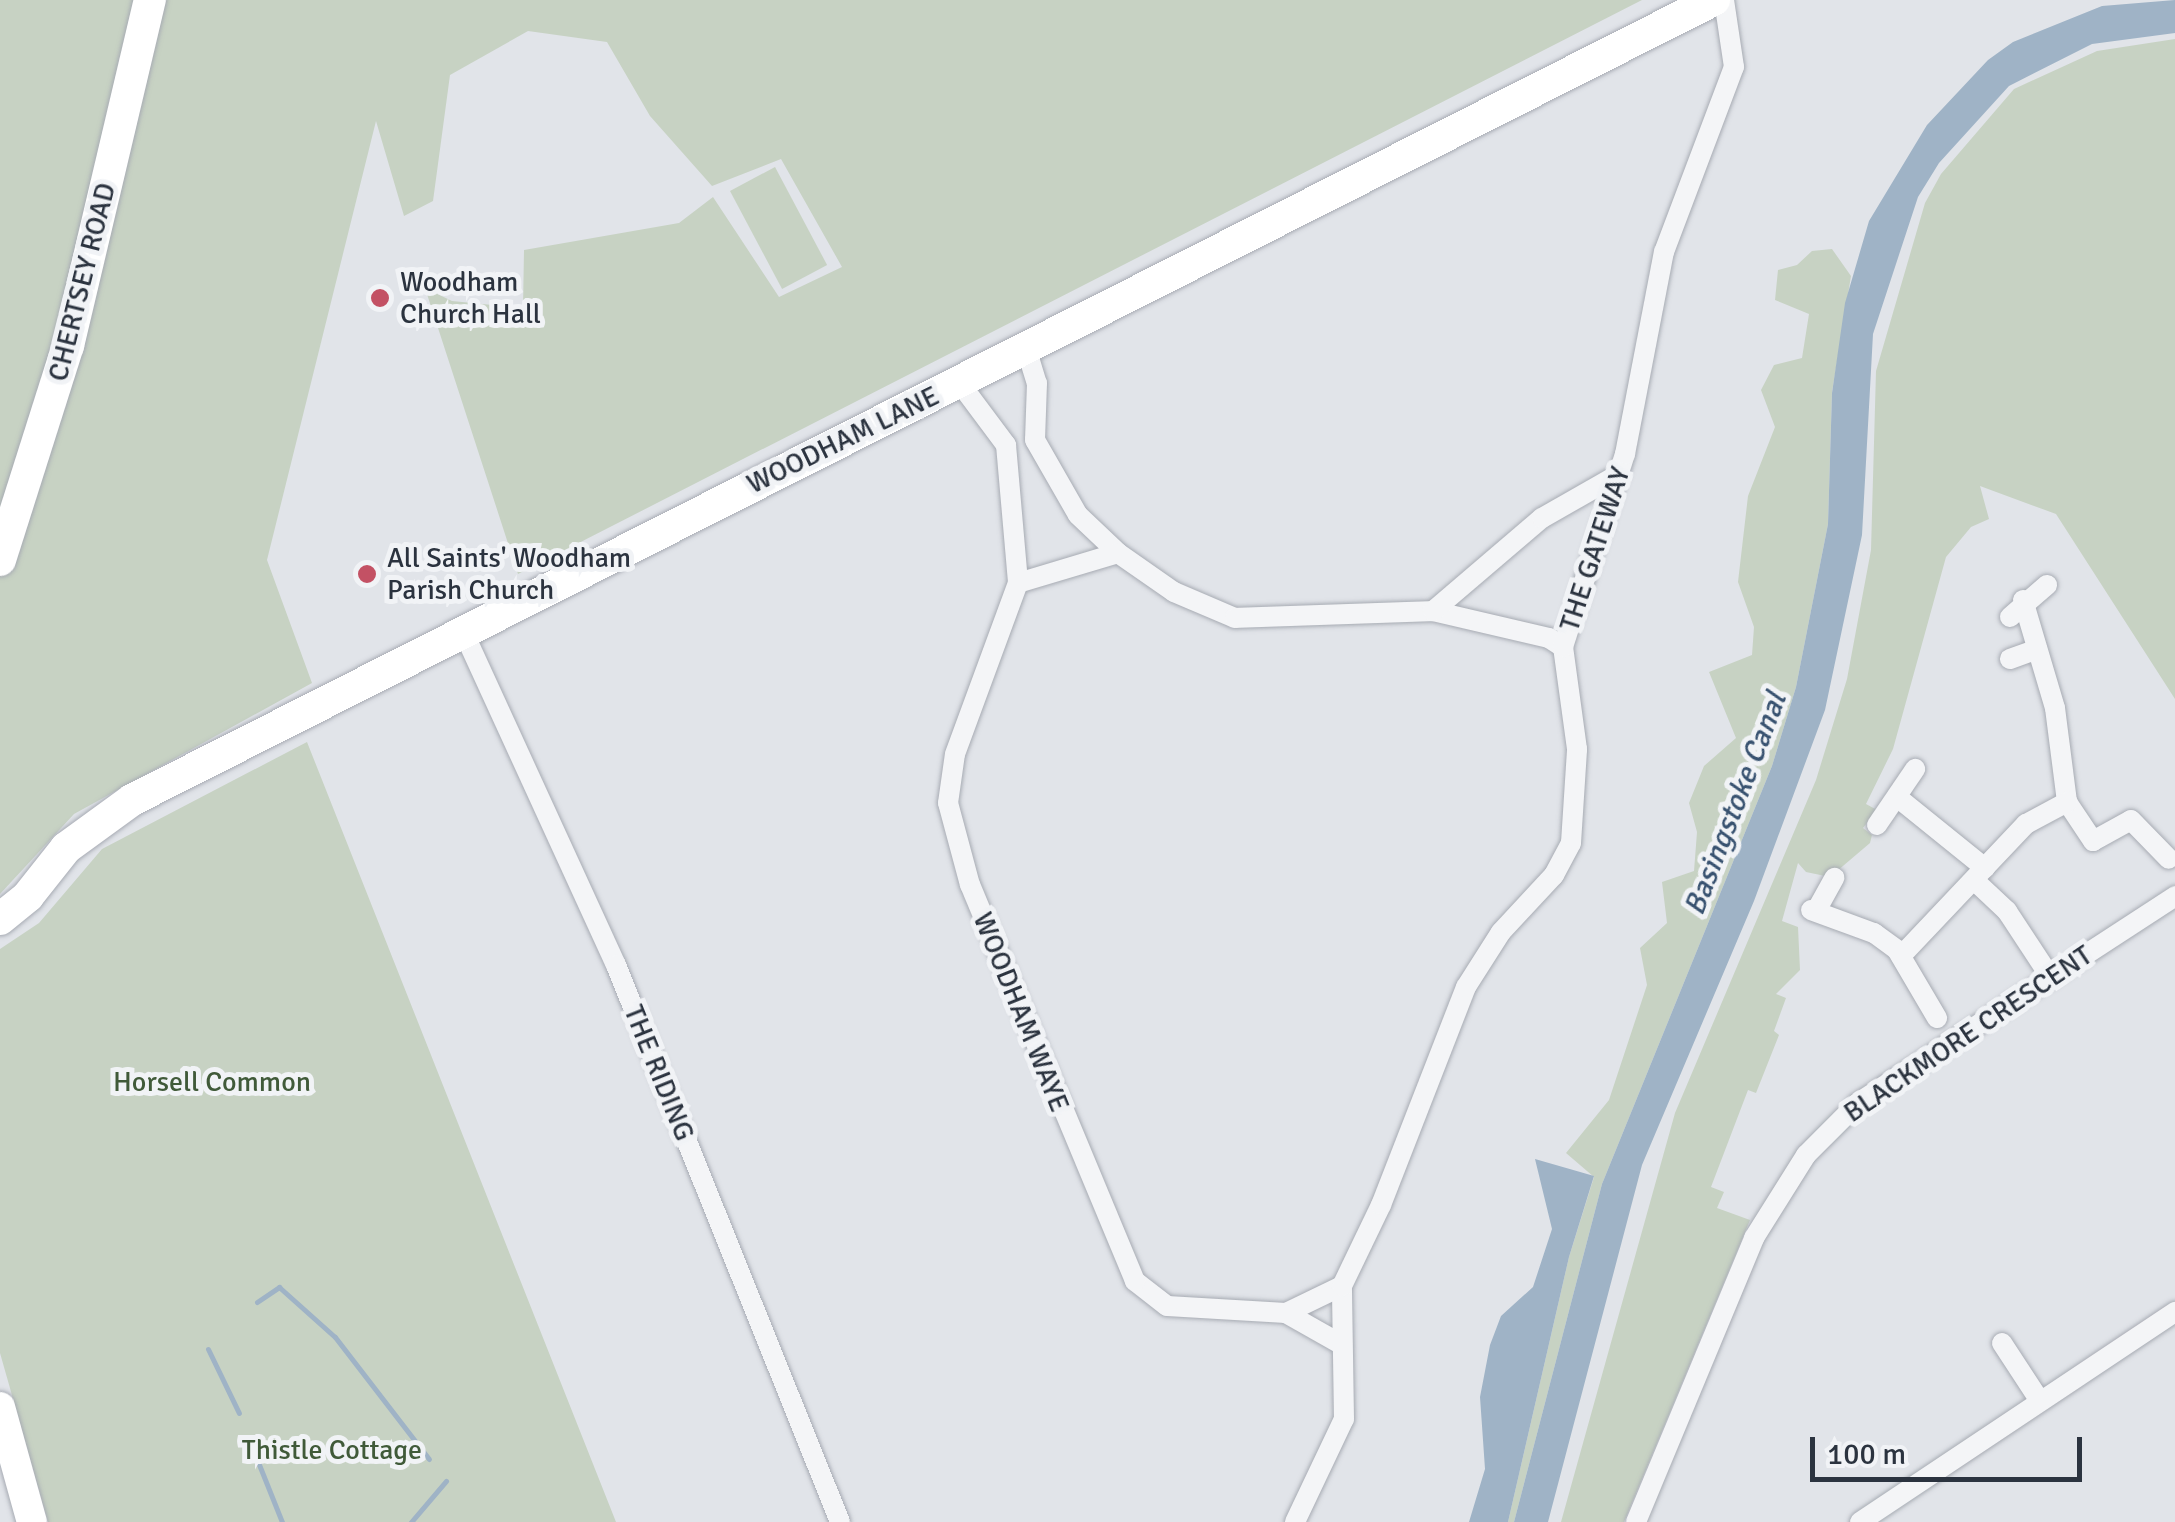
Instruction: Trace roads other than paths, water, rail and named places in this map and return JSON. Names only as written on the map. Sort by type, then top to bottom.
[{"type":"main road","name":"CHERTSEY ROAD","points":[[0,560],[68,346],[150,0]]},
{"type":"main road","name":"WOODHAM LANE","points":[[0,919],[94,823],[463,632],[1714,0]]},
{"type":"street","name":"THE GATEWAY","points":[[1295,1522],[1344,1419],[1346,1384],[1338,1343],[1342,1286],[1382,1205],[1466,987],[1501,932],[1554,876],[1572,843],[1577,749],[1563,647],[1619,474],[1664,252],[1734,67],[1724,0]]},
{"type":"street","points":[[1026,348],[1037,383],[1033,435],[1078,515],[1118,553],[1174,592],[1236,618],[1433,611],[1548,638],[1563,647]]},
{"type":"street","points":[[960,382],[1006,446],[1033,435]]},
{"type":"street","name":"WOODHAM WAYE","points":[[1006,446],[1018,583],[949,778],[954,835],[970,885],[1135,1281],[1167,1306],[1286,1314]]},
{"type":"street","points":[[1433,611],[1542,518],[1619,474]]},
{"type":"street","points":[[1018,583],[1118,553]]},
{"type":"street","points":[[2047,585],[2016,608],[2037,649],[2055,708],[2067,802],[2093,842],[2131,820],[2168,859]]},
{"type":"street","name":"THE RIDING","points":[[463,632],[616,965],[840,1522]]},
{"type":"street","points":[[2010,659],[2037,649]]},
{"type":"street","points":[[1877,825],[1914,769]]},
{"type":"street","points":[[1897,797],[1980,874],[2051,978]]},
{"type":"street","points":[[1901,956],[2026,824],[2067,802]]},
{"type":"street","points":[[1834,878],[1814,910],[1874,933],[1901,956],[1937,1018]]},
{"type":"street","name":"BLACKMORE CRESCENT","points":[[1636,1522],[1754,1238],[1806,1156],[1858,1103],[2175,896]]},
{"type":"street","points":[[1286,1314],[1342,1286]]},
{"type":"street","points":[[1860,1522],[2038,1398],[2175,1312]]},
{"type":"street","points":[[1286,1314],[1338,1343]]},
{"type":"street","points":[[2002,1343],[2038,1398]]},
{"type":"street","points":[[0,1407],[32,1522]]},
{"type":"water","name":"Basingstoke Canal","points":[[2175,0],[2175,33],[2092,44],[2009,86],[1939,163],[1918,197],[1873,334],[1862,535],[1825,710],[1754,901],[1642,1165],[1548,1522],[1514,1522],[1602,1184],[1772,766],[1796,687],[1828,524],[1832,393],[1845,303],[1869,221],[1927,125],[1988,60],[2013,42],[2102,6]]},
{"type":"water","points":[[1535,1159],[1594,1176],[1569,1257],[1508,1522],[1469,1522],[1485,1469],[1480,1397],[1490,1345],[1501,1316],[1533,1287],[1552,1229]]},
{"type":"waterway","points":[[257,1302],[279,1287],[335,1337],[429,1459]]},
{"type":"waterway","points":[[208,1349],[239,1413]]},
{"type":"waterway","points":[[248,1437],[282,1522]]},
{"type":"waterway","points":[[411,1522],[446,1481]]},
{"type":"place","name":"Woodham Church Hall","points":[[380,298]]},
{"type":"place","name":"All Saints' Woodham Parish Church","points":[[367,574]]},
{"type":"park label","name":"Horsell Common","points":[[212,1082]]},
{"type":"park label","name":"Thistle Cottage","points":[[332,1450]]}]
